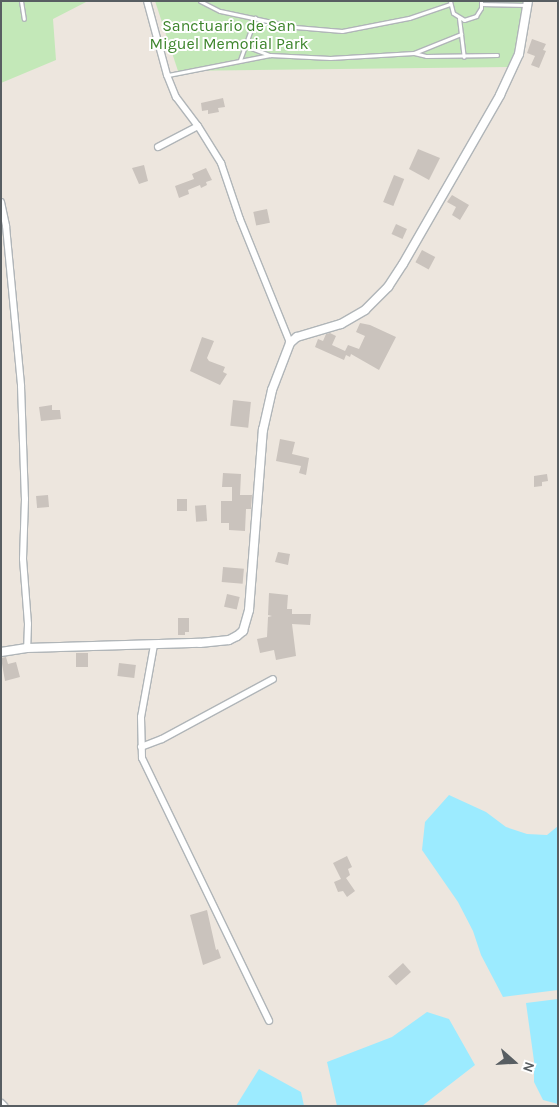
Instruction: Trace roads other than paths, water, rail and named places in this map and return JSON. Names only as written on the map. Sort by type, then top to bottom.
[{"type":"street","points":[[147,1],[167,75],[176,97],[198,126],[221,163],[240,219],[290,342]]},
{"type":"street","points":[[1,652],[27,648],[154,645],[228,640],[237,636],[247,622],[255,550],[263,430],[272,390],[290,342],[297,336],[341,324],[365,310],[388,287],[500,95],[519,54],[527,3]]},
{"type":"street","points":[[158,147],[198,126]]},
{"type":"street","points":[[1,202],[6,226],[21,386],[25,500],[23,559],[28,624],[27,648]]},
{"type":"street","points":[[154,645],[140,717],[142,758],[269,1021]]},
{"type":"street","points":[[141,747],[162,739],[274,679]]},
{"type":"lane","points":[[22,1],[24,19]]},
{"type":"lane","points":[[200,1],[220,11],[295,27],[342,31],[409,18],[450,3],[452,13],[459,18],[472,18],[479,12],[481,2],[527,3]]},
{"type":"lane","points":[[240,61],[255,18]]},
{"type":"lane","points":[[459,18],[464,57]]},
{"type":"lane","points":[[414,53],[461,34]]},
{"type":"lane","points":[[246,46],[270,55]]},
{"type":"lane","points":[[167,75],[270,55],[330,58],[414,53],[426,56],[464,57],[497,55]]},
{"type":"water","points":[[449,795],[486,812],[506,827],[527,834],[547,835],[558,826],[558,990],[503,997],[481,955],[473,931],[458,902],[422,850],[425,822]]},
{"type":"water","points":[[558,999],[558,1104],[543,1100],[534,1082],[534,1061],[526,1003]]},
{"type":"water","points":[[427,1012],[449,1019],[475,1065],[422,1106],[337,1106],[327,1062],[392,1037]]},
{"type":"water","points":[[259,1069],[301,1092],[304,1106],[236,1106]]},
{"type":"park label","name":"Sanctuario de San Miguel Memorial Park","points":[[229,35]]}]
